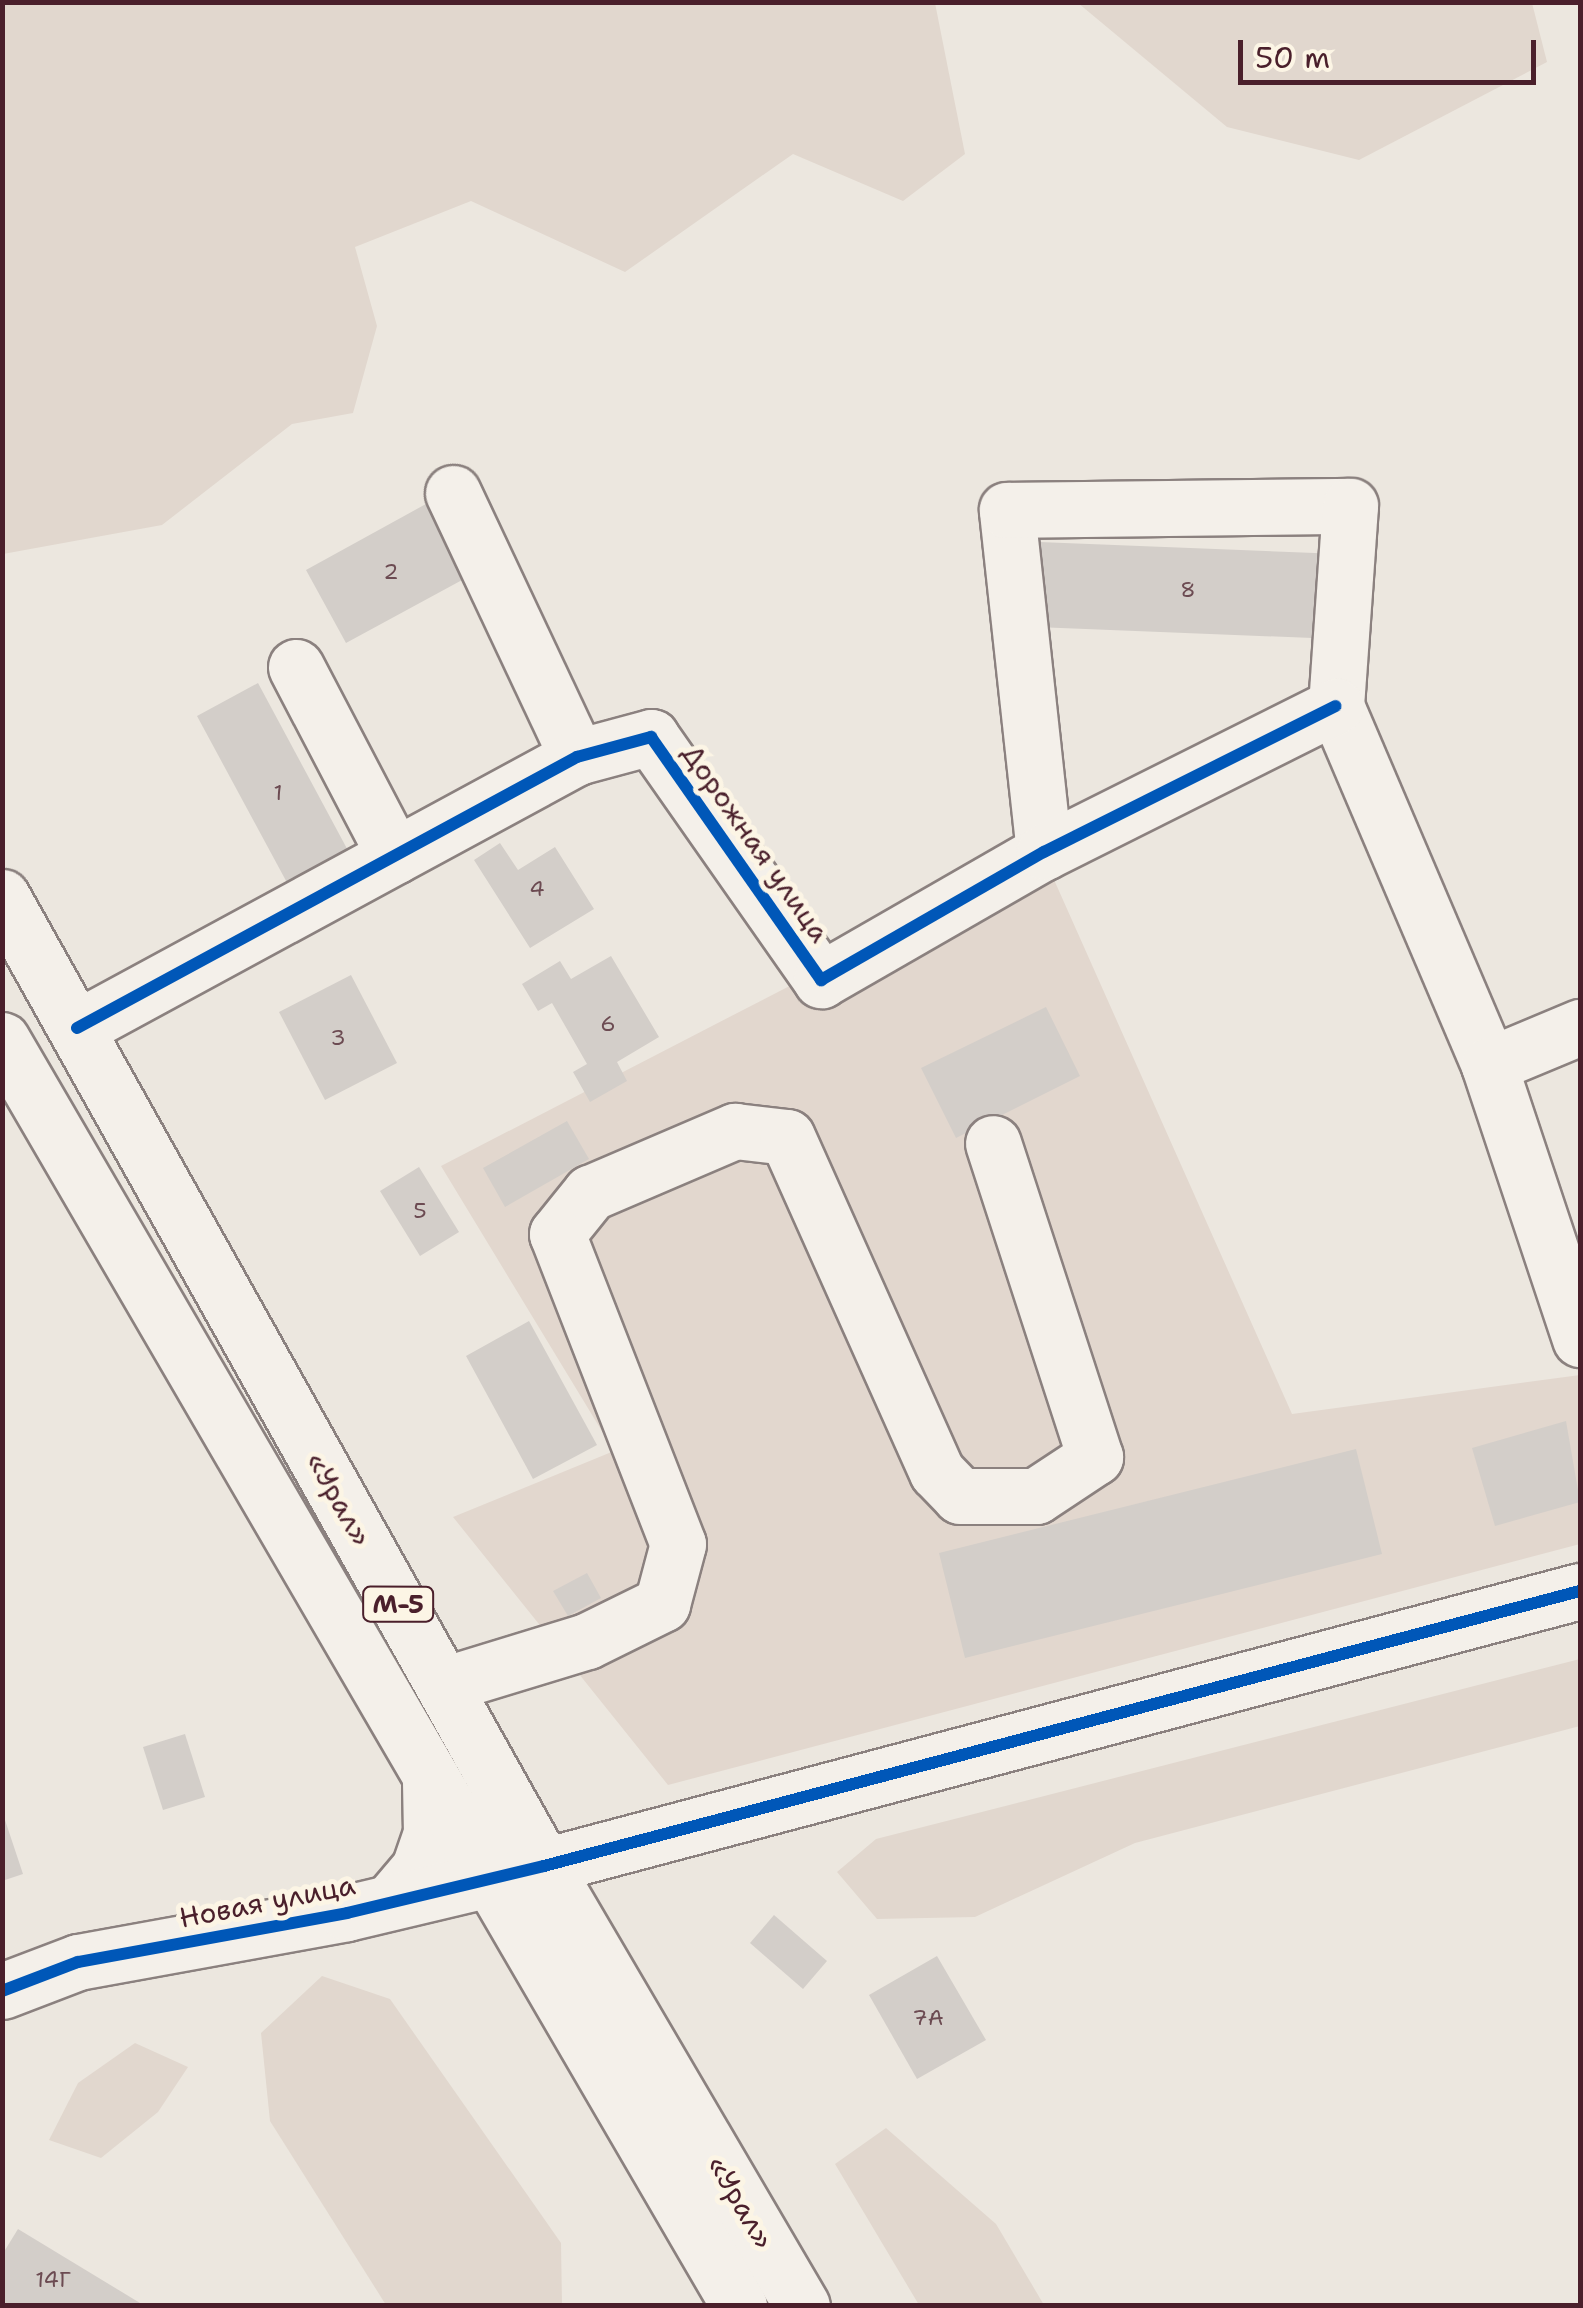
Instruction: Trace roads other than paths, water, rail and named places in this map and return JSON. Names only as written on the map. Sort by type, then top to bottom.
[{"type":"main road","points":[[453,494],[577,758]]},
{"type":"main road","points":[[1044,852],[1007,510],[1350,506],[1336,706],[1489,1065],[1580,1339]]},
{"type":"main road","points":[[296,666],[396,856]]},
{"type":"main road","name":"Дорожная улица","points":[[76,1028],[577,758],[652,737],[821,980],[1044,852],[1336,706]]},
{"type":"main road","name":"«Урал»","points":[[2,897],[544,1866],[802,2306]]},
{"type":"main road","points":[[1489,1065],[1580,1028]]},
{"type":"main road","name":"«Урал»","points":[[2,1040],[739,2306]]},
{"type":"main road","points":[[443,1685],[588,1641],[662,1604],[678,1544],[557,1234],[590,1193],[735,1131],[787,1138],[937,1472],[960,1496],[1036,1496],[1095,1457],[992,1144]]},
{"type":"main road","name":"Новая улица","points":[[2,1992],[78,1962],[544,1866],[1580,1591]]},
{"type":"main road","points":[[392,1900],[419,1868],[431,1834],[430,1780]]}]
